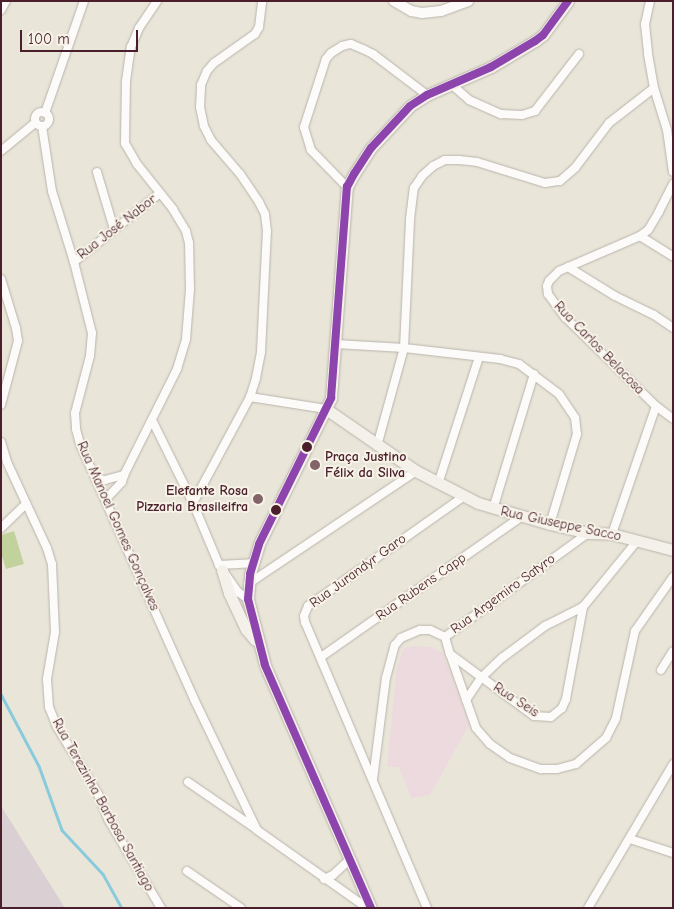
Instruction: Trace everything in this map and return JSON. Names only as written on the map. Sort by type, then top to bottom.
[{"type":"main road","points":[[371,908],[276,693],[258,644],[248,599],[248,584],[252,563],[331,398],[347,187],[371,148],[410,106],[427,95],[491,67],[536,41],[543,36],[568,1]]},
{"type":"main road","name":"Rua Giuseppe Sacco","points":[[326,409],[416,471],[463,497],[493,509],[550,524],[588,533],[612,534],[673,550]]},
{"type":"main road","points":[[220,568],[229,593],[246,628],[258,644]]},
{"type":"street","points":[[1,10],[6,1]]},
{"type":"street","points":[[1,150],[39,124],[49,121],[45,113],[84,1]]},
{"type":"street","points":[[106,499],[119,487],[183,354],[190,289],[189,243],[186,231],[128,148],[125,127],[130,47],[139,28],[157,1]]},
{"type":"street","points":[[192,503],[250,396],[256,378],[261,352],[267,230],[265,214],[251,189],[211,140],[204,126],[199,97],[201,84],[214,62],[255,34],[259,27],[262,1]]},
{"type":"street","points":[[394,1],[411,11],[422,13],[441,11],[468,1]]},
{"type":"street","points":[[650,1],[645,24],[654,88],[670,131],[673,172]]},
{"type":"street","points":[[347,187],[311,150],[304,127],[326,59],[331,53],[342,46],[351,44],[363,49],[373,54],[427,95]]},
{"type":"street","points":[[452,85],[469,100],[501,114],[522,115],[535,111],[579,54]]},
{"type":"street","points":[[378,446],[404,348],[410,219],[414,188],[422,176],[439,163],[459,160],[477,162],[544,183],[560,181],[575,168],[609,123],[654,88]]},
{"type":"street","name":"Rua Manoel Gomes Gonçalves","points":[[39,124],[52,191],[74,262],[92,333],[90,356],[77,399],[76,429],[96,478],[194,699],[256,830],[367,908]]},
{"type":"street","points":[[97,172],[114,230]]},
{"type":"street","name":"Rua Carlos Belacosa","points":[[673,184],[648,230],[640,236],[559,271],[549,280],[548,294],[554,304],[656,406],[673,419]]},
{"type":"street","name":"Rua José Nabor","points":[[74,262],[160,194]]},
{"type":"street","points":[[640,236],[673,257]]},
{"type":"street","points":[[568,267],[615,296],[654,315],[673,328]]},
{"type":"street","points":[[1,279],[16,328],[18,341],[2,401]]},
{"type":"street","points":[[336,344],[404,348],[519,364],[559,394],[575,418],[577,434],[550,524]]},
{"type":"street","points":[[438,484],[479,357]]},
{"type":"street","points":[[493,509],[534,374]]},
{"type":"street","points":[[250,396],[326,409]]},
{"type":"street","points":[[612,534],[656,406]]},
{"type":"street","points":[[152,420],[192,503],[220,568],[238,592],[248,599]]},
{"type":"street","name":"Rua Terezinha Barbosa Santiago","points":[[1,442],[6,462],[52,564],[55,632],[47,679],[49,707],[57,726],[98,794],[108,819],[161,908]]},
{"type":"street","points":[[248,584],[416,471]]},
{"type":"street","points":[[96,478],[110,479],[124,474]]},
{"type":"street","name":"Rua Jurandyr Garo","points":[[373,779],[305,622],[305,610],[308,606],[463,497]]},
{"type":"street","points":[[1,528],[26,504]]},
{"type":"street","name":"Rua Rubens Capp","points":[[321,657],[522,516]]},
{"type":"street","name":"Rua Argemiro Satyro","points":[[373,779],[386,678],[395,646],[401,638],[420,630],[430,630],[445,637],[588,533]]},
{"type":"street","points":[[466,700],[481,678],[502,658],[545,626],[583,607],[637,541]]},
{"type":"street","points":[[220,568],[252,563]]},
{"type":"street","points":[[445,637],[466,700],[482,736],[510,758],[541,769],[557,769],[576,764],[606,738],[616,718],[635,631],[673,577]]},
{"type":"street","name":"Rua Seis","points":[[450,654],[534,716],[551,717],[562,708],[566,699],[583,607]]},
{"type":"street","points":[[661,670],[673,651]]},
{"type":"street","points":[[588,908],[673,764]]},
{"type":"street","points":[[373,779],[427,908]]},
{"type":"street","points":[[188,782],[256,830]]},
{"type":"street","points":[[630,839],[673,853]]},
{"type":"street","points":[[324,879],[333,875],[350,859]]},
{"type":"street","points":[[187,871],[241,908]]},
{"type":"shaded area","points":[[416,646],[431,647],[443,653],[469,725],[430,795],[411,798],[399,767],[387,767],[397,666],[404,648]]},
{"type":"shaded area","points":[[1,806],[65,908],[1,908]]},
{"type":"green space","points":[[14,531],[24,564],[6,569],[1,553],[1,535]]},
{"type":"waterway","points":[[1,694],[39,766],[62,830],[103,874],[122,908]]},
{"type":"transit line","points":[[371,908],[265,665],[248,599],[250,574],[259,544],[331,398],[347,187],[354,174],[371,148],[410,106],[427,95],[491,67],[535,41],[543,35],[568,1]]},
{"type":"place","name":"Praça Justino Félix da Silva","points":[[315,465]]},
{"type":"place","name":"Elefante Rosa Pizzaria Brasileifra","points":[[258,499]]}]
